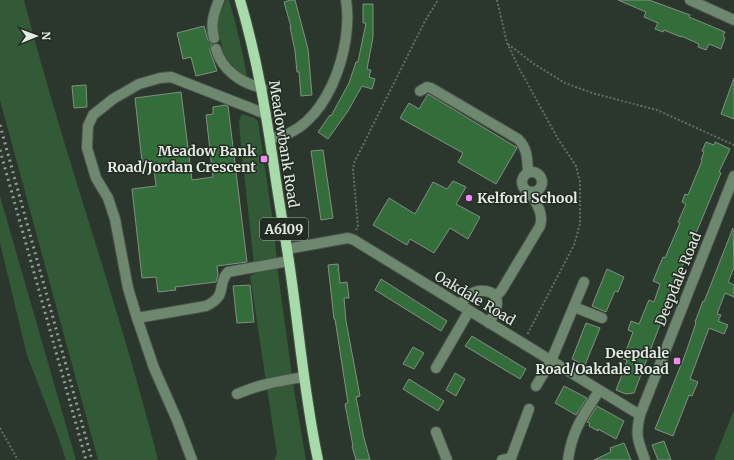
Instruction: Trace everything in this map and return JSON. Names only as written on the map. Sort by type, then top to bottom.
[{"type":"main road","name":"Meadowbank Road","points":[[240,0],[250,32],[262,88],[289,261],[310,425],[318,460]]},
{"type":"street","points":[[214,38],[212,30],[214,13],[219,0]]},
{"type":"street","points":[[270,138],[280,138],[292,132],[304,123],[321,104],[332,86],[340,67],[345,44],[347,25],[346,0]]},
{"type":"street","points":[[690,0],[734,20]]},
{"type":"street","points":[[216,49],[219,59],[229,70],[250,85],[262,88]]},
{"type":"street","points":[[192,460],[177,420],[154,368],[137,318],[128,288],[115,219],[108,198],[96,178],[87,148],[88,126],[93,115],[113,99],[139,84],[160,78],[171,78],[266,114]]},
{"type":"street","points":[[420,91],[427,87],[431,88],[518,139],[524,145],[527,152],[528,172]]},
{"type":"street","points":[[496,296],[501,291],[540,226],[542,220],[541,214],[530,192],[524,188],[521,182],[523,176],[528,172],[532,172],[538,174],[542,179],[539,189],[530,192]]},
{"type":"street","name":"Deepdale Road","points":[[645,460],[637,433],[640,415],[734,176]]},
{"type":"street","points":[[287,249],[348,238]]},
{"type":"street","name":"Oakdale Road","points":[[348,238],[354,240],[640,415]]},
{"type":"street","points":[[137,318],[206,306],[215,302],[220,296],[225,276],[228,272],[289,261]]},
{"type":"street","points":[[536,386],[551,361],[584,282]]},
{"type":"street","points":[[460,305],[467,296],[473,293],[481,291],[490,292],[496,296],[498,302],[489,323]]},
{"type":"street","points":[[574,307],[602,318]]},
{"type":"street","points":[[436,368],[469,311]]},
{"type":"street","points":[[237,394],[255,386],[274,381],[304,377]]},
{"type":"street","points":[[568,460],[570,444],[575,431],[599,390]]},
{"type":"street","points":[[508,459],[529,409]]},
{"type":"street","points":[[436,432],[448,460]]},
{"type":"path","points":[[348,238],[358,227],[353,169],[354,163],[425,21],[438,0]]},
{"type":"path","points":[[497,0],[507,43],[558,139],[576,166],[580,182],[580,224],[574,245],[523,344]]},
{"type":"path","points":[[507,43],[534,64],[565,84],[592,93],[657,110],[734,145]]},
{"type":"path","points":[[0,428],[18,460]]},
{"type":"green space","points":[[0,0],[24,0],[56,115],[143,402],[158,460],[98,460],[0,100]]},
{"type":"green space","points":[[226,0],[229,0],[232,10],[240,40],[248,81],[225,58],[216,23]]},
{"type":"green space","points":[[242,114],[258,121],[274,229],[278,273],[294,390],[306,460],[274,460],[277,454],[250,276],[255,274],[240,136],[239,120]]},
{"type":"green space","points":[[0,196],[76,460],[66,460],[27,355],[0,243]]},
{"type":"green space","points":[[734,410],[734,460],[714,460]]},
{"type":"building","points":[[295,0],[308,49],[312,95],[301,96],[299,72],[297,72],[291,27],[284,2]]},
{"type":"building","points":[[618,0],[649,0],[690,15],[689,17],[725,32],[723,36],[725,38],[721,49],[709,44],[706,50],[698,47],[699,44],[681,36],[664,30],[663,32],[655,29],[658,23],[644,17],[646,12]]},
{"type":"building","points":[[363,4],[373,4],[373,37],[367,69],[371,70],[369,77],[375,79],[372,89],[362,86],[348,111],[328,139],[318,132],[330,115],[331,116],[349,83],[356,62],[358,62],[366,23],[363,23]]},
{"type":"building","points":[[204,26],[208,40],[212,44],[210,51],[217,71],[196,76],[191,57],[183,59],[177,33]]},
{"type":"building","points":[[734,78],[734,119],[721,114]]},
{"type":"building","points":[[86,85],[87,107],[74,108],[72,86]]},
{"type":"building","points":[[181,92],[192,180],[213,177],[206,115],[213,114],[213,107],[228,106],[247,262],[217,266],[218,275],[216,282],[175,287],[176,290],[158,292],[156,277],[142,278],[132,189],[156,186],[153,161],[142,162],[135,98]]},
{"type":"building","points":[[428,94],[517,148],[496,184],[458,162],[463,153],[400,118],[409,103],[419,109]]},
{"type":"building","points":[[706,142],[714,145],[715,142],[730,149],[719,172],[721,173],[680,272],[634,393],[626,394],[616,390],[625,367],[627,360],[623,359],[633,332],[628,330],[631,321],[639,324],[649,300],[654,302],[660,284],[653,281],[680,223],[678,222],[686,204],[682,202],[685,194],[688,195],[702,161],[704,152],[702,151]]},
{"type":"building","points":[[323,150],[333,218],[321,220],[311,151]]},
{"type":"building","points":[[453,181],[466,187],[456,204],[480,217],[468,239],[450,228],[434,253],[410,239],[407,245],[373,225],[389,198],[415,214],[433,182],[447,189]]},
{"type":"building","points":[[733,228],[734,268],[728,282],[734,285],[734,297],[725,293],[717,314],[721,315],[718,321],[728,325],[724,334],[709,328],[690,379],[698,382],[692,396],[689,395],[673,436],[655,429],[685,355],[703,301],[704,302]]},
{"type":"building","points":[[338,264],[340,283],[347,282],[349,298],[344,298],[346,321],[360,396],[356,397],[370,460],[356,460],[352,446],[345,404],[348,403],[334,319],[328,265]]},
{"type":"building","points":[[607,269],[624,277],[618,292],[615,291],[606,312],[592,306]]},
{"type":"building","points":[[381,279],[447,321],[441,331],[375,290]]},
{"type":"building","points":[[250,285],[254,322],[237,323],[233,286]]},
{"type":"building","points":[[586,323],[600,328],[585,365],[572,359]]},
{"type":"building","points":[[472,336],[526,369],[520,379],[465,346]]},
{"type":"building","points":[[413,347],[424,353],[414,369],[403,364]]},
{"type":"building","points":[[455,373],[465,379],[456,396],[446,390]]},
{"type":"building","points":[[409,379],[444,401],[438,411],[403,389]]},
{"type":"building","points":[[564,386],[587,398],[576,415],[555,403]]},
{"type":"building","points":[[597,406],[624,421],[616,439],[598,429],[598,431],[589,426],[590,423],[587,422]]},
{"type":"building","points":[[664,441],[671,460],[658,460],[652,445]]},
{"type":"building","points":[[624,443],[631,460],[594,460],[611,452],[610,448]]},
{"type":"railway","points":[[0,125],[92,460]]},
{"type":"railway","points":[[0,150],[86,460]]},
{"type":"place","name":"Meadow Bank Road/Jordan Crescent","points":[[264,159]]},
{"type":"place","name":"Kelford School","points":[[469,198]]},
{"type":"place","name":"Deepdale Road/Oakdale Road","points":[[677,361]]}]
